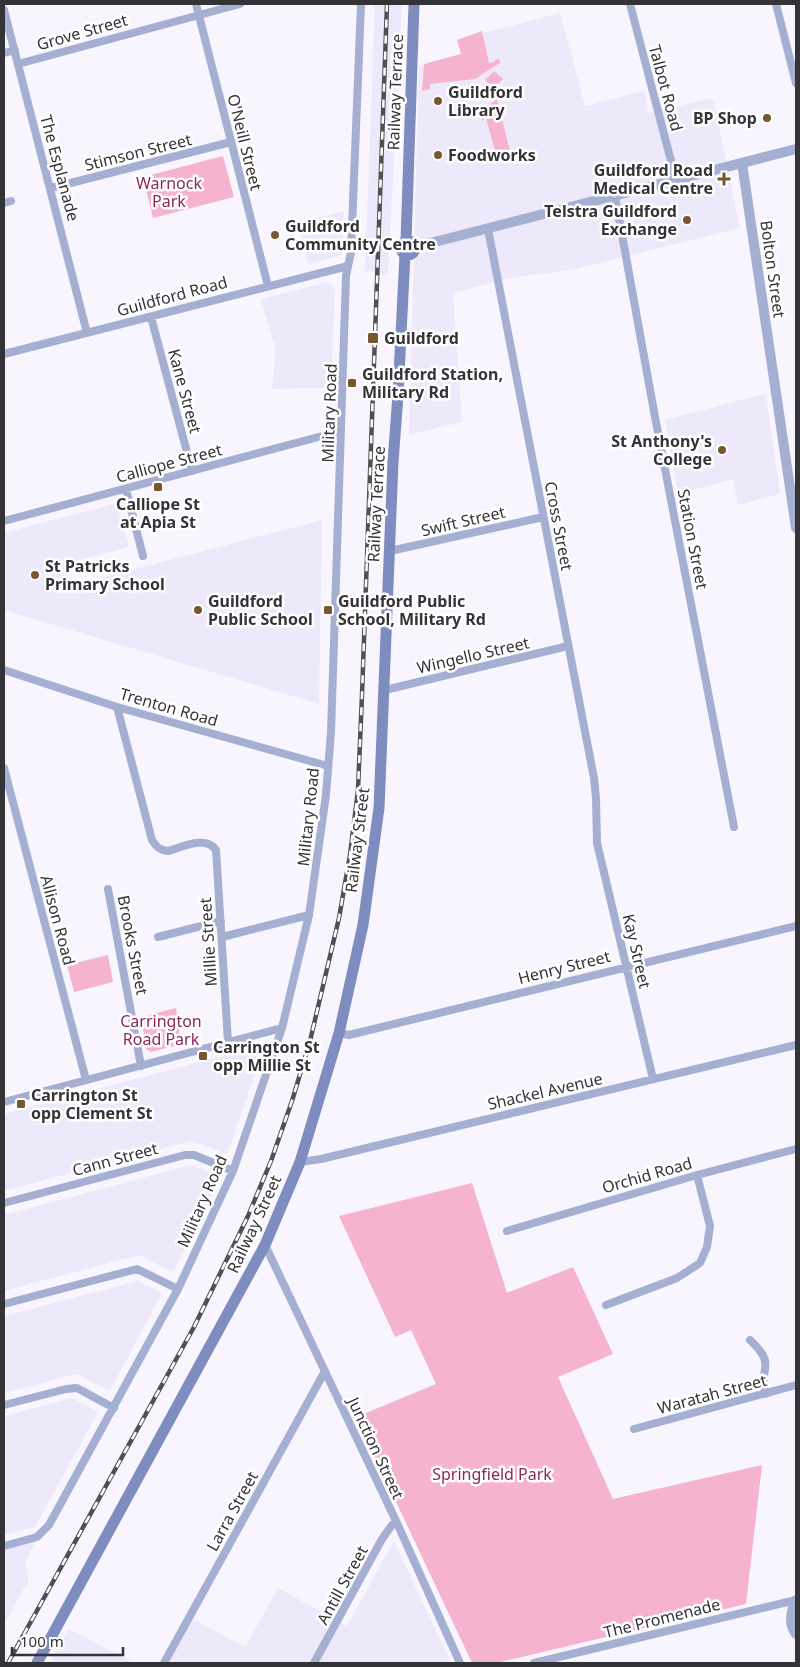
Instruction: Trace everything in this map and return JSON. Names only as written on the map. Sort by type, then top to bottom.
[{"type":"main road","name":"Railway Terrace","points":[[382,756],[390,551],[409,247],[414,4]]},
{"type":"main road","name":"Railway Street","points":[[38,1663],[265,1245],[300,1162],[340,1033],[363,925],[379,808],[382,756]]},
{"type":"street","name":"O'Neill Street","points":[[196,4],[268,286]]},
{"type":"street","name":"Grove Street","points":[[18,64],[240,4]]},
{"type":"street","name":"Military Road","points":[[4,1546],[37,1537],[46,1530],[178,1289],[233,1171],[282,1028],[308,915],[326,795],[331,732],[346,276],[351,256],[353,224],[361,4]]},
{"type":"street","name":"Talbot Road","points":[[630,4],[676,180]]},
{"type":"street","points":[[776,4],[796,83]]},
{"type":"street","name":"The Esplanade","points":[[4,10],[88,333]]},
{"type":"street","points":[[4,53],[14,50]]},
{"type":"street","name":"Stimson Street","points":[[51,188],[231,142]]},
{"type":"street","points":[[409,247],[488,229],[796,149]]},
{"type":"street","name":"Bolton Street","points":[[742,163],[796,521]]},
{"type":"street","name":"Station Street","points":[[615,196],[655,417],[734,827]]},
{"type":"street","name":"Cross Street","points":[[488,229],[594,778],[596,828]]},
{"type":"street","name":"Guildford Road","points":[[4,354],[348,266]]},
{"type":"street","name":"Kane Street","points":[[151,317],[192,471]]},
{"type":"street","name":"Calliope Street","points":[[4,521],[342,431]]},
{"type":"street","points":[[126,489],[143,556]]},
{"type":"street","name":"Swift Street","points":[[390,551],[543,517]]},
{"type":"street","name":"Wingello Street","points":[[385,690],[568,646]]},
{"type":"street","name":"Trenton Road","points":[[4,670],[117,707],[328,766]]},
{"type":"street","name":"Millie Street","points":[[117,707],[155,846],[168,851],[198,843],[208,843],[214,847],[217,855],[228,1042]]},
{"type":"street","name":"Allison Road","points":[[4,768],[86,1080]]},
{"type":"street","name":"Kay Street","points":[[596,828],[597,843],[653,1079]]},
{"type":"street","name":"Brooks Street","points":[[108,889],[141,1066]]},
{"type":"street","points":[[222,938],[308,915]]},
{"type":"street","points":[[158,937],[221,921]]},
{"type":"street","name":"Henry Street","points":[[340,1033],[349,1035],[796,926]]},
{"type":"street","points":[[4,1102],[282,1028]]},
{"type":"street","name":"Shackel Avenue","points":[[300,1162],[321,1160],[796,1045]]},
{"type":"street","name":"Orchid Road","points":[[507,1231],[697,1175],[796,1149]]},
{"type":"street","name":"Cann Street","points":[[4,1204],[185,1155],[194,1155],[233,1171]]},
{"type":"street","points":[[606,1305],[678,1278],[700,1263],[708,1247],[710,1226],[697,1175]]},
{"type":"street","name":"Junction Street","points":[[265,1245],[397,1523],[460,1663]]},
{"type":"street","points":[[4,1304],[137,1269],[178,1289]]},
{"type":"street","points":[[750,1340],[760,1349],[765,1358],[764,1394]]},
{"type":"street","name":"Larra Street","points":[[164,1663],[325,1371]]},
{"type":"street","name":"Waratah Street","points":[[634,1429],[796,1385]]},
{"type":"street","points":[[4,1405],[66,1388],[77,1388],[114,1408]]},
{"type":"street","name":"Antill Street","points":[[314,1663],[382,1540],[392,1525],[397,1523]]},
{"type":"street","points":[[796,1600],[791,1618],[793,1630],[796,1634]]},
{"type":"street","name":"The Promenade","points":[[534,1663],[796,1600]]},
{"type":"shaded area","points":[[375,4],[402,4],[388,273],[383,276],[372,271],[365,271]]},
{"type":"shaded area","points":[[560,13],[585,106],[644,91],[648,113],[713,98],[740,228],[575,269],[507,279],[453,293],[462,422],[409,435],[419,66],[461,54],[457,40]]},
{"type":"shaded area","points":[[344,211],[342,255],[308,264],[300,223]]},
{"type":"shaded area","points":[[326,282],[330,283],[335,290],[331,388],[272,389],[276,350],[261,299]]},
{"type":"shaded area","name":"St Anthony's College","points":[[766,395],[780,494],[738,505],[733,479],[678,494],[665,420]]},
{"type":"shaded area","name":"Guildford Public School","points":[[117,503],[129,547],[64,564],[70,586],[322,520],[319,704],[4,610],[4,533]]},
{"type":"shaded area","points":[[259,1046],[264,1049],[227,1154],[192,1141],[4,1191],[4,1114]]},
{"type":"shaded area","points":[[191,1165],[219,1176],[214,1190],[174,1270],[170,1271],[139,1255],[4,1291],[4,1215]]},
{"type":"shaded area","points":[[138,1281],[162,1293],[110,1391],[77,1374],[4,1393],[4,1316]]},
{"type":"shaded area","points":[[72,1398],[98,1412],[35,1527],[4,1535],[4,1416]]},
{"type":"shaded area","points":[[37,1537],[25,1564],[29,1582],[4,1625],[4,1546]]},
{"type":"shaded area","points":[[393,1542],[451,1663],[169,1663],[193,1619],[245,1647],[278,1588],[347,1626]]},
{"type":"shaded area","points":[[69,1629],[134,1663],[50,1663]]},
{"type":"green space","points":[[482,31],[489,63],[498,59],[501,62],[475,79],[430,84],[430,89],[422,91],[424,64],[461,54],[457,40]]},
{"type":"green space","points":[[494,71],[503,79],[494,89],[485,80]]},
{"type":"green space","points":[[497,99],[510,151],[491,155],[495,151],[486,118],[481,121],[489,105]]},
{"type":"green space","name":"Warnock Park","points":[[223,156],[234,197],[153,218],[143,177]]},
{"type":"green space","points":[[108,955],[113,982],[74,992],[67,965]]},
{"type":"green space","name":"Carrington Road Park","points":[[176,1008],[181,1044],[151,1052],[146,1049],[141,1017]]},
{"type":"green space","name":"Springfield Park","points":[[472,1183],[507,1293],[573,1267],[613,1354],[558,1377],[613,1499],[762,1465],[746,1604],[496,1663],[472,1663],[356,1417],[436,1384],[411,1330],[395,1337],[339,1216]]},
{"type":"railway","points":[[8,1663],[194,1327],[248,1216],[271,1161],[292,1101],[310,1041],[339,918],[350,855],[358,790],[387,4]]},
{"type":"place","name":"Guildford Library","points":[[438,101]]},
{"type":"place","name":"BP Shop","points":[[767,118]]},
{"type":"place","name":"Foodworks","points":[[438,155]]},
{"type":"place","name":"Guildford Road Medical Centre","points":[[724,179]]},
{"type":"place","name":"Telstra Guildford Exchange","points":[[687,220]]},
{"type":"place","name":"Guildford Community Centre","points":[[275,235]]},
{"type":"place","name":"Guildford","points":[[373,338]]},
{"type":"place","name":"Guildford Station, Military Rd","points":[[352,383]]},
{"type":"place","name":"St Anthony's College","points":[[722,450]]},
{"type":"place","name":"Calliope St at Apia St","points":[[158,487]]},
{"type":"place","name":"St Patricks Primary School","points":[[35,575]]},
{"type":"place","name":"Guildford Public School","points":[[198,610]]},
{"type":"place","name":"Guildford Public School, Military Rd","points":[[328,610]]},
{"type":"place","name":"Carrington St opp Millie St","points":[[203,1056]]},
{"type":"place","name":"Carrington St opp Clement St","points":[[21,1104]]}]
